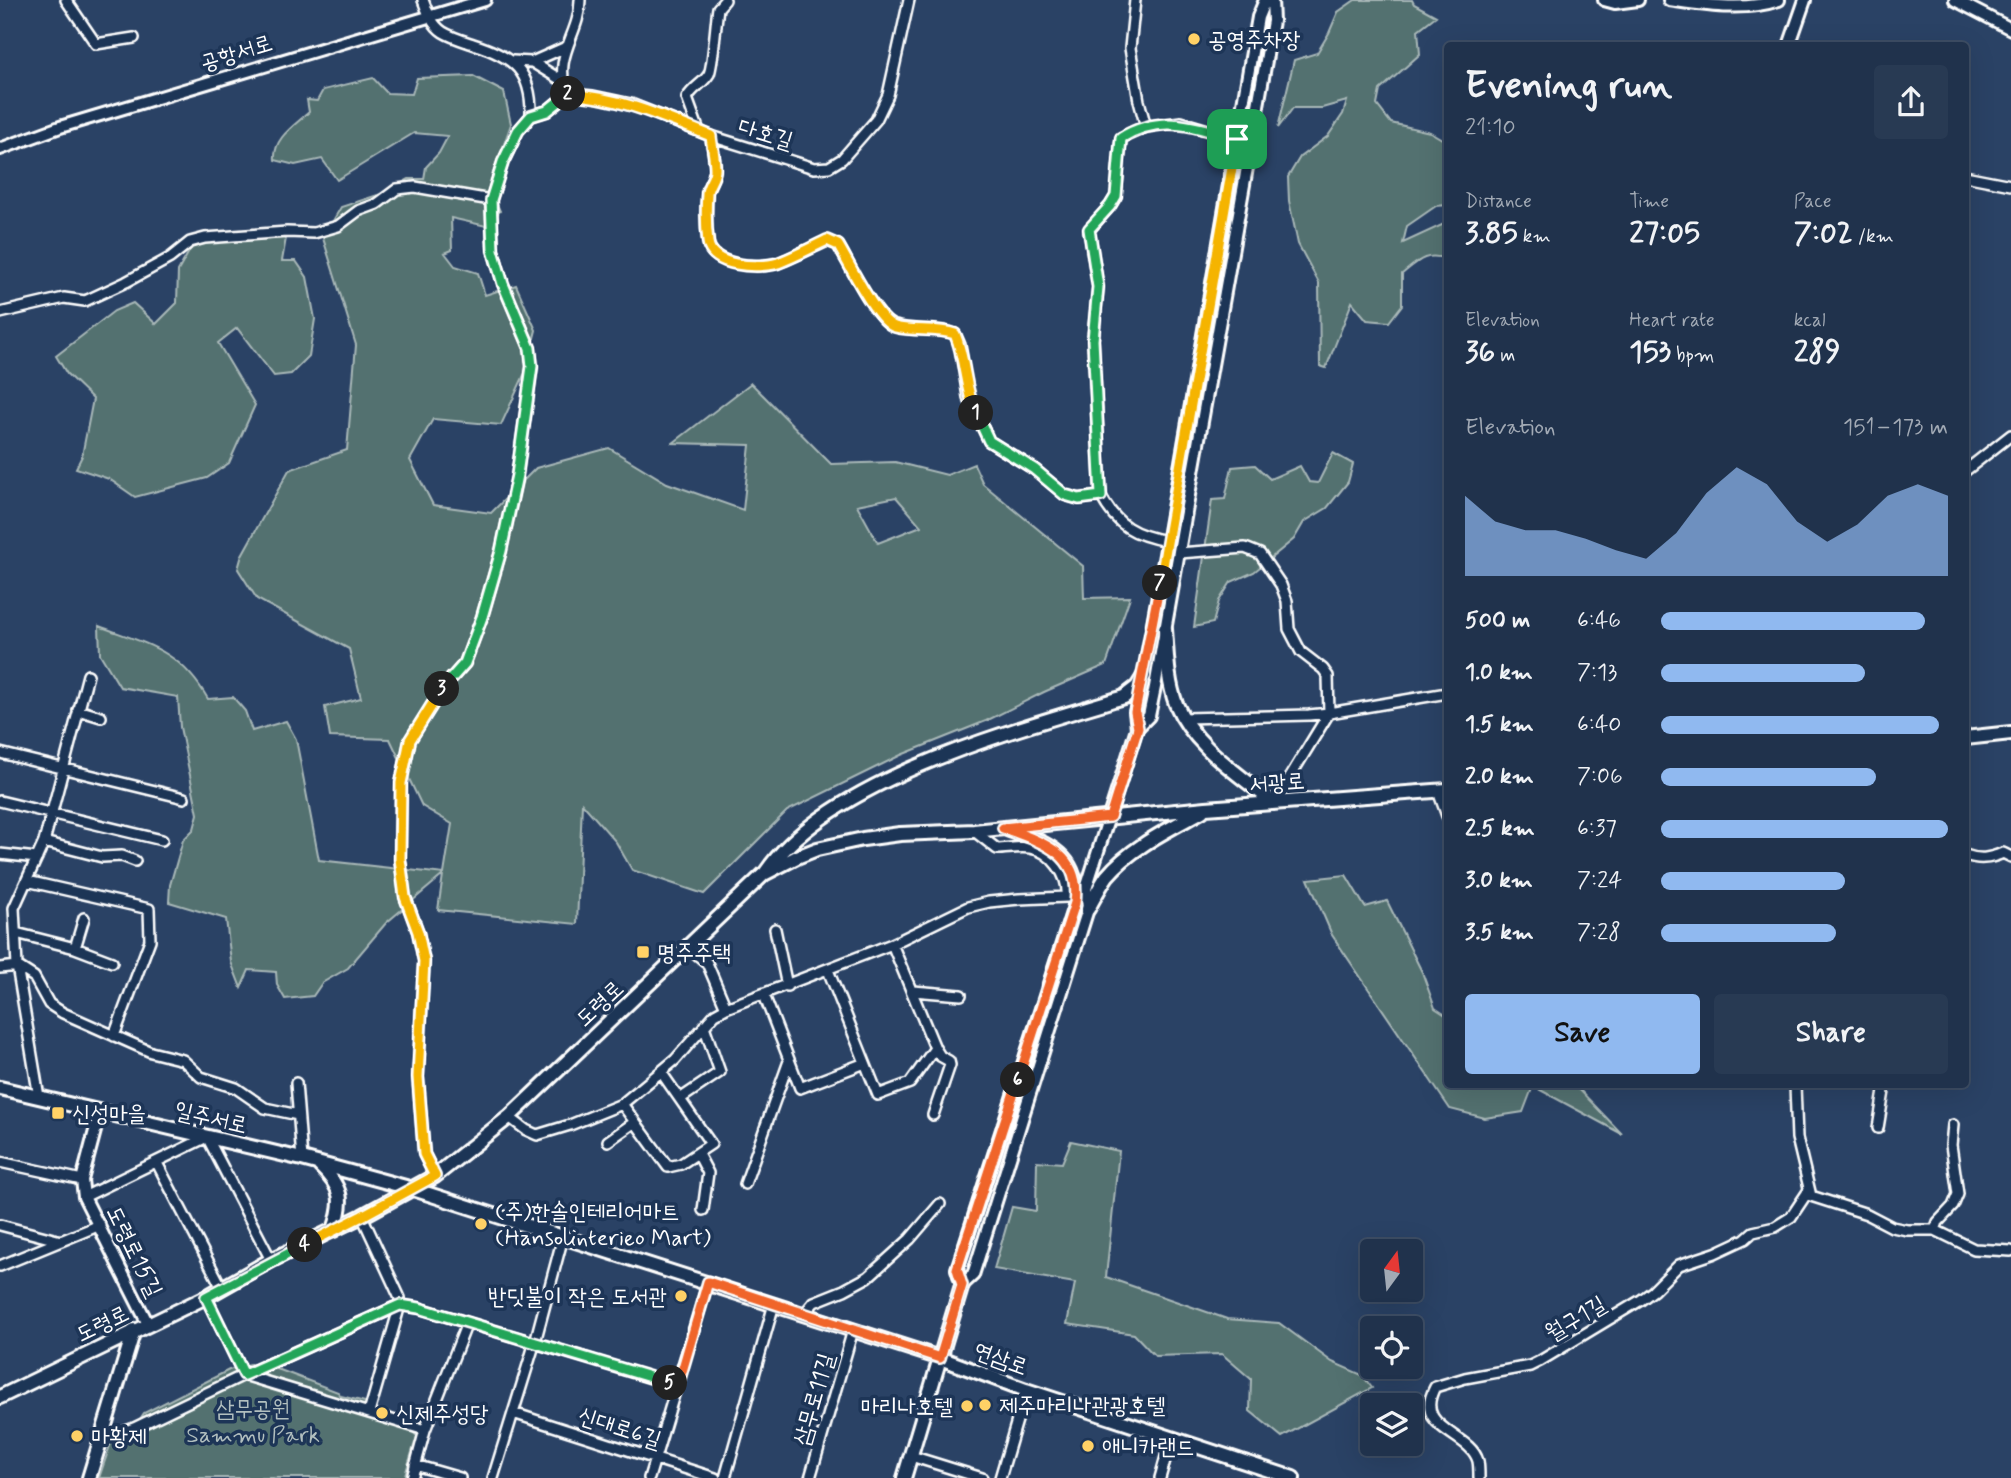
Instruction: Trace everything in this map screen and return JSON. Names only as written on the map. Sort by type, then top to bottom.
[{"type":"main road","points":[[1165,629],[1168,671],[1176,702],[1184,718],[1203,745],[1274,803]]},
{"type":"main road","points":[[764,874],[790,844],[823,818],[905,771],[1003,734],[1124,696],[1137,687],[1144,676]]},
{"type":"main road","points":[[1969,738],[2011,733]]},
{"type":"main road","name":"서광로","points":[[1110,817],[1443,791]]},
{"type":"main road","points":[[1088,909],[1108,876],[1132,854],[1206,808]]},
{"type":"main road","name":"도령로","points":[[0,1396],[206,1297],[435,1176],[509,1117],[764,874],[797,857],[839,843],[900,834],[974,831],[1110,817]]},
{"type":"main road","points":[[1003,828],[1045,843],[1061,857],[1077,884],[1075,903]]},
{"type":"main road","name":"일주서로","points":[[0,1088],[302,1159],[413,1189]]},
{"type":"main road","points":[[317,1163],[330,1176],[340,1192],[341,1207],[334,1230]]},
{"type":"main road","name":"연삼로","points":[[413,1189],[940,1358],[1026,1390],[1293,1478]]},
{"type":"main road","points":[[904,1478],[962,1285]]},
{"type":"main road","points":[[89,1478],[134,1330]]},
{"type":"street","points":[[66,0],[96,44],[134,38]]},
{"type":"street","points":[[423,0],[429,16],[442,31],[498,52],[513,61],[525,77],[531,97],[531,116]]},
{"type":"street","name":"공항서로","points":[[0,149],[60,127],[485,0]]},
{"type":"street","points":[[435,1176],[424,1154],[418,1077],[424,961],[418,932],[405,897],[400,859],[401,783],[410,740],[442,689],[465,663],[482,617],[501,551],[517,475],[532,366],[530,348],[503,284],[493,250],[491,200],[503,162],[518,131],[531,116],[547,111],[567,94],[561,80],[566,47],[580,15],[580,0]]},
{"type":"street","points":[[699,131],[687,98],[693,87],[711,71],[718,8],[725,0]]},
{"type":"street","name":"다호길","points":[[567,94],[631,104],[711,136],[814,168],[829,167],[842,159],[876,120],[888,95],[909,0]]},
{"type":"street","points":[[1135,0],[1130,48],[1146,127]]},
{"type":"street","points":[[1138,728],[1135,712],[1144,676],[1258,17],[1265,0]]},
{"type":"street","points":[[1086,889],[1088,909],[973,1275],[962,1285],[957,1269],[1075,903],[1086,889],[1138,728],[1149,716],[1273,21],[1272,0]]},
{"type":"street","points":[[1604,0],[1615,3],[1638,0]]},
{"type":"street","points":[[1669,0],[1703,5],[1759,7],[1788,0]]},
{"type":"street","points":[[1790,42],[1805,0]]},
{"type":"street","points":[[1955,0],[2011,29]]},
{"type":"street","points":[[513,61],[532,62],[566,47]]},
{"type":"street","points":[[532,62],[561,80]]},
{"type":"street","points":[[1167,541],[1144,537],[1123,526],[1101,496],[1093,340],[1098,287],[1089,229],[1116,196],[1121,138],[1146,127],[1181,122],[1237,139]]},
{"type":"street","points":[[711,136],[712,155],[716,166],[707,190],[708,244],[714,254],[722,261],[761,266],[776,263],[827,240],[833,241],[838,245],[881,318],[893,326],[946,330],[955,334],[960,345],[968,397],[989,441],[1034,469],[1065,495],[1079,499],[1101,496]]},
{"type":"street","points":[[1969,177],[2011,185]]},
{"type":"street","points":[[0,313],[64,298],[85,301],[170,258],[190,242],[205,238],[287,232],[314,233],[338,226],[397,189],[415,187],[491,200]]},
{"type":"street","points":[[1969,468],[2011,435]]},
{"type":"street","points":[[1179,553],[1245,548],[1260,554],[1281,585],[1287,601],[1289,629],[1301,652],[1328,676],[1329,713],[1274,803]]},
{"type":"street","points":[[39,1097],[17,966],[14,908],[44,842],[53,814],[88,675]]},
{"type":"street","points":[[1184,718],[1309,715],[1444,694]]},
{"type":"street","points":[[78,710],[102,717]]},
{"type":"street","points":[[0,753],[184,798]]},
{"type":"street","points":[[0,801],[162,840]]},
{"type":"street","points":[[509,1117],[537,1135],[553,1132],[622,1104],[675,1060],[715,1014],[726,1008],[892,944],[968,907],[989,902],[1067,897],[1065,877],[1045,854],[1031,848],[997,849],[974,831]]},
{"type":"street","points":[[44,842],[102,857],[122,856],[135,862]]},
{"type":"street","points":[[1969,856],[1989,859],[2003,853],[2011,857]]},
{"type":"street","points":[[0,854],[37,858]]},
{"type":"street","points":[[27,881],[149,909],[150,940],[114,1036]]},
{"type":"street","points":[[75,948],[84,918]]},
{"type":"street","points":[[775,929],[787,986]]},
{"type":"street","points":[[16,933],[75,948],[112,962]]},
{"type":"street","points":[[892,944],[935,1048],[950,1065],[933,1115]]},
{"type":"street","points":[[688,947],[707,963],[726,1008]]},
{"type":"street","points":[[0,968],[17,966],[34,977],[49,1004],[63,1013],[151,1052],[183,1060],[201,1077],[236,1088],[265,1108],[298,1115]]},
{"type":"street","points":[[828,970],[878,1095],[910,1083],[935,1048]]},
{"type":"street","points":[[913,991],[961,995]]},
{"type":"street","points":[[764,995],[800,1088],[865,1063]]},
{"type":"street","points":[[680,1099],[720,1072],[704,1026]]},
{"type":"street","points":[[745,1184],[789,1060]]},
{"type":"street","points":[[622,1104],[668,1167],[681,1164],[698,1154],[710,1144],[661,1072]]},
{"type":"street","points":[[296,1083],[302,1159]]},
{"type":"street","points":[[1795,1088],[1797,1139],[1811,1196],[1867,1214],[1892,1227],[1936,1230],[1975,1249],[2011,1251]]},
{"type":"street","points":[[1878,1128],[1885,1088]]},
{"type":"street","name":"도령로15길","points":[[100,1112],[82,1180],[84,1196],[148,1324]]},
{"type":"street","points":[[608,1140],[635,1122]]},
{"type":"street","points":[[1936,1230],[1938,1222],[1953,1206],[1958,1194],[1951,1145],[1952,1125]]},
{"type":"street","points":[[207,1137],[271,1261]]},
{"type":"street","name":"도령로15길","points":[[84,1196],[207,1137]]},
{"type":"street","points":[[698,1154],[708,1173],[703,1210]]},
{"type":"street","points":[[0,1162],[82,1180]]},
{"type":"street","points":[[157,1163],[222,1288]]},
{"type":"street","name":"월구1길","points":[[1479,1478],[1478,1461],[1474,1453],[1434,1419],[1430,1403],[1435,1387],[1539,1362],[1641,1300],[1679,1265],[1715,1253],[1791,1217],[1809,1190]]},
{"type":"street","points":[[804,1314],[814,1301],[868,1278],[910,1239],[940,1204]]},
{"type":"street","points":[[362,1216],[400,1298],[369,1413]]},
{"type":"street","points":[[0,1225],[61,1241]]},
{"type":"street","points":[[0,1266],[100,1225]]},
{"type":"street","points":[[494,1478],[564,1237]]},
{"type":"street","points":[[649,1478],[708,1282]]},
{"type":"street","points":[[206,1297],[244,1375],[425,1430]]},
{"type":"street","points":[[724,1478],[774,1304]]},
{"type":"street","points":[[101,1440],[134,1428],[400,1305],[419,1308],[678,1385]]},
{"type":"street","points":[[412,1478],[425,1430],[467,1323]]},
{"type":"street","name":"삼무로11길","points":[[810,1478],[853,1330]]},
{"type":"street","points":[[1000,1478],[1026,1390]]},
{"type":"street","name":"신대로6길","points":[[513,1413],[715,1478]]},
{"type":"street","points":[[1160,1478],[1171,1439]]},
{"type":"street","points":[[911,1456],[982,1478]]},
{"type":"street","points":[[415,1465],[460,1478]]},
{"type":"green space","points":[[1355,0],[1412,0],[1414,4],[1436,16],[1418,30],[1420,54],[1380,90],[1377,105],[1391,123],[1430,132],[1444,140],[1444,205],[1436,206],[1407,226],[1403,243],[1444,224],[1444,258],[1428,257],[1402,274],[1402,305],[1389,322],[1367,320],[1352,302],[1326,368],[1320,366],[1319,283],[1298,244],[1289,201],[1288,177],[1300,157],[1328,136],[1343,114],[1347,101],[1322,108],[1293,108],[1278,128],[1294,60],[1317,53],[1338,12]]},
{"type":"green space","points":[[473,76],[504,92],[511,124],[489,187],[500,211],[486,226],[451,218],[452,250],[445,253],[455,266],[478,273],[485,295],[516,285],[536,330],[525,373],[501,425],[433,419],[410,460],[433,505],[491,513],[536,468],[609,448],[667,483],[743,510],[750,445],[673,443],[751,383],[831,464],[895,462],[947,475],[974,464],[983,484],[1083,566],[1084,598],[1130,597],[1106,665],[986,721],[901,755],[787,811],[704,894],[632,870],[616,842],[582,803],[577,924],[438,910],[443,875],[386,923],[348,968],[322,983],[313,996],[285,999],[277,985],[276,972],[249,970],[241,988],[231,962],[226,919],[169,902],[170,885],[183,840],[194,829],[198,814],[180,727],[178,697],[120,687],[100,654],[99,626],[162,651],[174,659],[208,699],[233,697],[245,711],[252,731],[286,721],[296,739],[319,860],[444,874],[452,824],[422,806],[390,739],[330,737],[325,707],[361,698],[349,649],[257,599],[238,569],[242,555],[289,470],[347,450],[356,345],[323,238],[341,207],[381,194],[409,179],[424,179],[426,167],[439,153],[448,136],[414,133],[337,180],[322,159],[295,165],[275,160],[277,145],[309,112],[307,100],[317,101],[323,90],[373,78],[387,93],[412,94],[417,78]],"holes":[[[896,497],[921,526],[878,543],[857,505]]]},
{"type":"green space","points":[[286,238],[282,261],[296,261],[307,277],[315,319],[309,356],[291,374],[274,376],[237,328],[218,343],[255,405],[229,463],[207,478],[135,497],[109,479],[76,468],[82,456],[93,399],[67,374],[56,356],[114,311],[133,303],[156,324],[177,303],[178,271],[195,241]]},
{"type":"green space","points":[[1333,453],[1353,464],[1348,482],[1327,508],[1304,522],[1294,539],[1254,572],[1231,582],[1219,601],[1213,623],[1194,627],[1212,500],[1225,499],[1232,467],[1255,465],[1270,479],[1300,466],[1309,482],[1318,483]]},
{"type":"green space","points":[[1346,875],[1365,907],[1387,901],[1422,972],[1435,1008],[1444,1014],[1444,1088],[1532,1088],[1523,1112],[1485,1118],[1450,1109],[1332,935],[1308,879]]},
{"type":"green space","points":[[1537,1088],[1578,1088],[1622,1134]]},
{"type":"green space","points":[[1071,1141],[1119,1151],[1106,1277],[1227,1319],[1279,1323],[1332,1362],[1360,1374],[1360,1379],[1365,1379],[1372,1388],[1282,1437],[1250,1411],[1251,1379],[1222,1354],[1155,1356],[1134,1334],[1067,1324],[1075,1283],[994,1269],[1012,1207],[1036,1211],[1037,1161],[1062,1163]]},
{"type":"green space","name":"삼무공원 Sammu Park","points":[[250,1364],[280,1370],[338,1392],[341,1396],[365,1402],[364,1407],[391,1413],[417,1436],[404,1478],[99,1478],[116,1428],[134,1428],[144,1413],[229,1370]]},
{"type":"place","name":"공영주차장","points":[[1194,39]]},
{"type":"place","name":"명주주택","points":[[643,952]]},
{"type":"place","name":"신성마을","points":[[58,1113]]},
{"type":"place","name":"(주)한솔인테리어마트 (Hansolinterieo Mart)","points":[[481,1224]]},
{"type":"place","name":"반딧불이 작은 도서관","points":[[681,1296]]},
{"type":"place","name":"제주마리나관광호텔","points":[[985,1405]]},
{"type":"place","name":"마리나호텔","points":[[967,1406]]},
{"type":"place","name":"신제주성당","points":[[382,1413]]},
{"type":"place","name":"마황제","points":[[77,1436]]},
{"type":"place","name":"애니카랜드","points":[[1088,1446]]},
{"type":"route","points":[[567,94],[631,104],[711,136],[712,155],[716,166],[707,190],[708,244],[714,254],[722,261],[761,266],[776,263],[827,240],[833,241],[838,245],[881,318],[893,326],[946,330],[955,334],[960,345],[968,397],[989,441],[1034,469],[1065,495],[1079,499],[1101,496],[1093,340],[1098,287],[1089,229],[1116,196],[1121,138],[1146,127],[1181,122],[1237,139],[1144,676],[1135,712],[1138,728],[1110,817],[1003,828],[1045,843],[1061,857],[1077,884],[1075,903],[957,1269],[962,1285],[940,1358],[708,1282],[678,1385],[419,1308],[400,1305],[244,1375],[206,1297],[435,1176],[424,1154],[418,1077],[424,961],[418,932],[405,897],[400,859],[401,783],[410,740],[442,689],[465,663],[482,617],[501,551],[517,475],[532,366],[530,348],[503,284],[493,250],[491,200],[503,162],[518,131],[531,116],[547,111],[567,94]]}]
